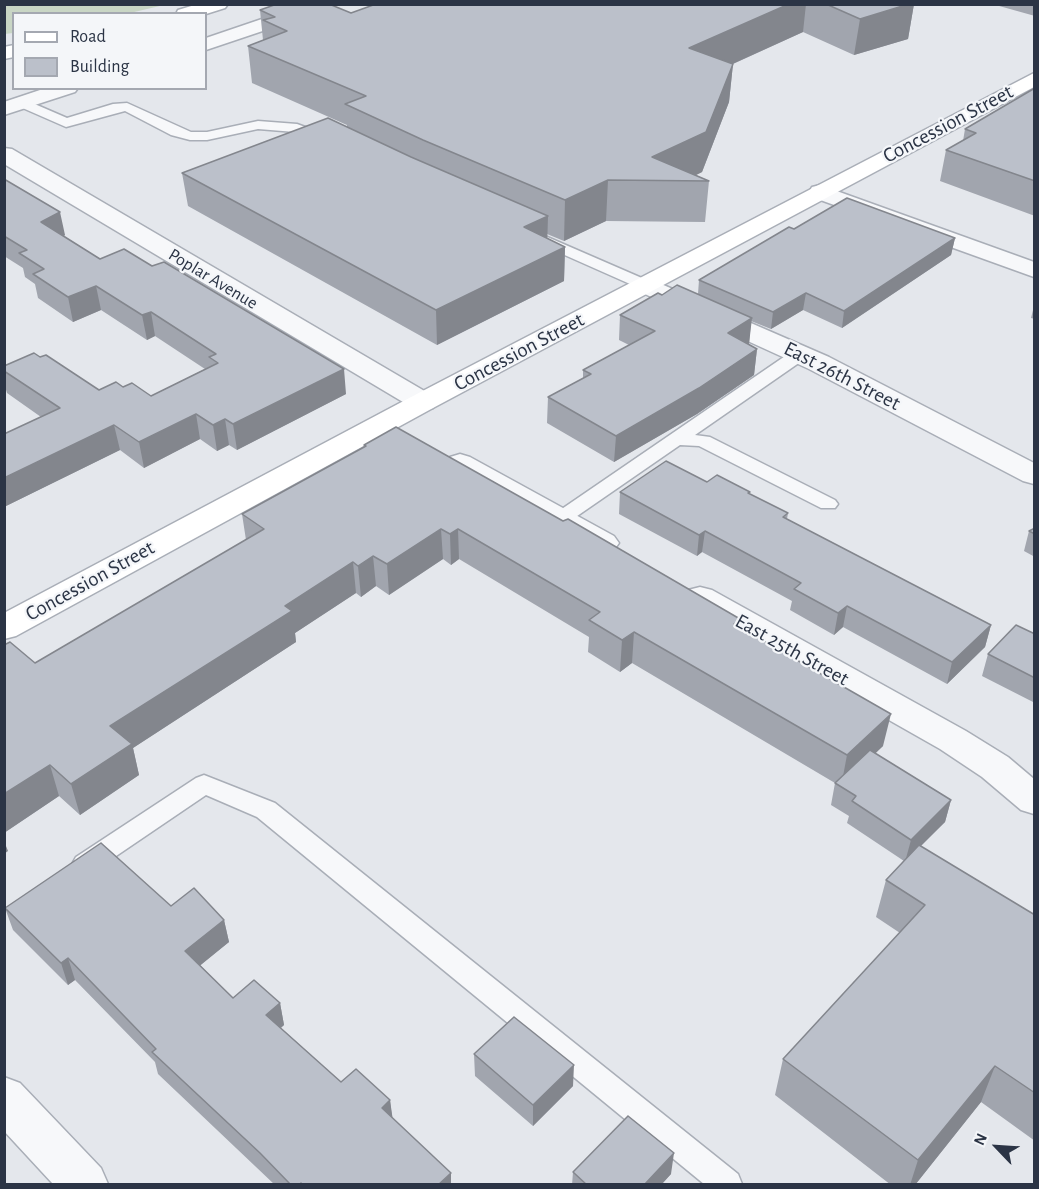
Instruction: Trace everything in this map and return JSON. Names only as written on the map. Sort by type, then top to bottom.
[{"type":"main road","points":[[192,12],[219,4]]},
{"type":"main road","name":"Concession Street","points":[[4,628],[423,402],[1035,79]]},
{"type":"street","points":[[207,44],[325,4]]},
{"type":"street","points":[[14,106],[62,90]]},
{"type":"street","name":"Poplar Avenue","points":[[4,154],[423,402]]},
{"type":"street","points":[[820,192],[1035,270]]},
{"type":"street","name":"East 26th Street","points":[[645,285],[800,354],[1035,475]]},
{"type":"street","points":[[386,422],[633,560]]},
{"type":"street","name":"East 25th Street","points":[[675,584],[953,740],[995,767],[1035,800]]},
{"type":"street","points":[[4,1098],[84,1185]]},
{"type":"lane","points":[[14,106],[66,123],[118,107],[127,107],[176,132],[190,136],[207,136],[258,125],[297,128],[338,145]]},
{"type":"lane","points":[[527,233],[645,285]]},
{"type":"lane","points":[[560,519],[800,354]]},
{"type":"lane","points":[[677,439],[703,441],[828,504]]},
{"type":"lane","points":[[62,880],[204,783],[266,810],[727,1185]]},
{"type":"green space","points":[[5,4],[164,5],[134,12],[12,12],[12,33],[5,34]]},
{"type":"building","points":[[277,4],[329,4],[351,13],[376,4],[789,4],[689,48],[733,64],[706,132],[652,157],[709,181],[608,180],[565,200],[345,104],[366,96],[248,46],[287,31],[263,20],[275,17],[260,10]]},
{"type":"building","points":[[826,4],[909,4],[860,19]]},
{"type":"building","points":[[1035,88],[1035,181],[946,150],[976,133],[965,129]]},
{"type":"building","points":[[328,118],[411,157],[548,216],[524,227],[565,247],[436,310],[182,173]]},
{"type":"building","points":[[4,179],[60,212],[41,222],[100,259],[124,249],[152,266],[164,262],[344,369],[233,424],[225,419],[213,425],[196,414],[139,442],[114,425],[4,478],[4,434],[60,408],[4,371],[4,366],[34,353],[40,357],[46,355],[99,390],[116,382],[123,387],[132,383],[151,396],[218,363],[209,357],[216,354],[151,312],[142,315],[96,286],[68,297],[33,274],[44,269],[19,253],[27,250],[4,236]]},
{"type":"building","points":[[847,198],[955,238],[844,311],[806,293],[773,312],[699,280],[789,227],[794,229]]},
{"type":"building","points":[[677,285],[752,318],[728,333],[757,349],[699,388],[616,436],[548,397],[591,374],[583,370],[655,331],[620,315],[658,293],[662,295]]},
{"type":"building","points":[[396,427],[563,521],[568,519],[740,619],[734,624],[891,714],[847,755],[634,632],[622,640],[589,620],[600,612],[458,529],[450,534],[441,529],[387,564],[373,556],[358,566],[353,562],[285,606],[292,611],[110,726],[132,744],[71,784],[50,765],[4,794],[4,645],[10,642],[35,663],[264,529],[242,514]]},
{"type":"building","points":[[666,461],[707,482],[717,475],[788,513],[783,517],[991,625],[952,662],[847,606],[838,613],[794,589],[801,583],[705,531],[699,535],[620,492]]},
{"type":"building","points":[[1016,625],[1035,634],[1035,678],[988,654]]},
{"type":"building","points":[[870,750],[951,800],[911,840],[852,801],[856,796],[835,783]]},
{"type":"building","points":[[101,843],[171,906],[194,888],[224,920],[185,951],[233,998],[254,980],[280,1003],[266,1015],[341,1082],[356,1069],[390,1100],[382,1108],[451,1173],[438,1185],[303,1185],[301,1183],[291,1185],[152,1052],[156,1049],[68,958],[61,963],[5,908]]},
{"type":"building","points":[[919,845],[1035,915],[1035,1093],[995,1066],[918,1160],[783,1059],[925,905],[886,880]]},
{"type":"building","points":[[514,1017],[574,1065],[533,1105],[474,1054]]},
{"type":"building","points":[[628,1116],[674,1153],[644,1185],[587,1185],[573,1172]]}]
